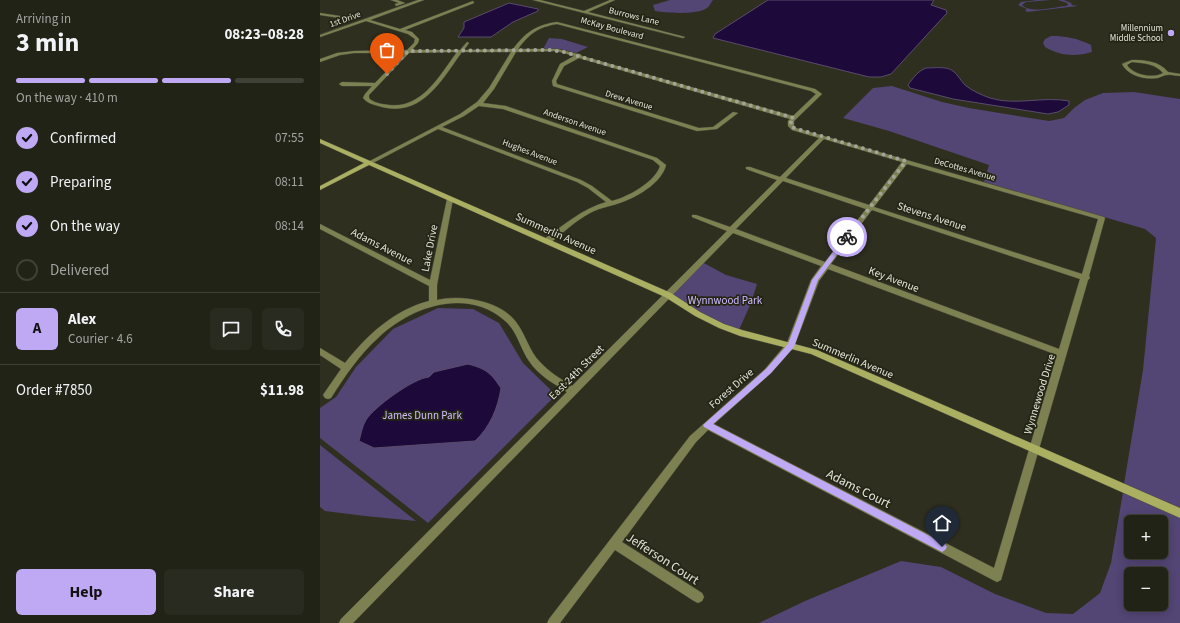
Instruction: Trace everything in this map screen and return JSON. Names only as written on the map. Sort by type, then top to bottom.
[{"type":"street","points":[[320,30],[403,3],[393,0]]},
{"type":"street","name":"1st Drive","points":[[320,36],[422,0]]},
{"type":"street","name":"Burrows Lane","points":[[535,0],[683,37]]},
{"type":"street","points":[[544,2],[549,0]]},
{"type":"street","points":[[585,12],[613,0]]},
{"type":"street","points":[[401,30],[473,2]]},
{"type":"street","points":[[320,14],[353,19]]},
{"type":"street","points":[[367,20],[401,30],[415,36],[417,39],[416,43],[367,95],[366,98],[368,101],[380,106],[394,108],[413,102],[428,94],[467,43]]},
{"type":"street","name":"McKay Boulevard","points":[[369,163],[463,114],[478,104],[488,93],[524,37],[540,27],[550,23],[560,23],[817,91],[819,94],[816,98],[794,118]]},
{"type":"street","points":[[320,61],[348,53],[557,50],[794,118],[791,121],[791,126],[823,137]]},
{"type":"street","name":"Drew Avenue","points":[[580,56],[562,65],[554,80],[555,85],[699,130],[715,128],[734,113]]},
{"type":"street","points":[[1166,72],[1164,75],[1158,77],[1143,76],[1128,71],[1124,64],[1132,61],[1147,62],[1161,66],[1166,72],[1180,75]]},
{"type":"street","points":[[342,84],[376,85]]},
{"type":"street","name":"Anderson Avenue","points":[[478,104],[499,106],[510,109],[655,159],[663,165],[661,173],[642,188],[623,199],[610,203]]},
{"type":"street","name":"Hughes Avenue","points":[[438,127],[580,181],[610,203]]},
{"type":"street","name":"DeCottes Avenue","points":[[823,137],[1102,218]]},
{"type":"street","name":"East 24th Street","points":[[345,623],[823,137]]},
{"type":"street","name":"Summerlin Avenue","points":[[320,141],[668,295],[699,316],[730,330],[814,352],[1180,513]]},
{"type":"street","name":"Forest Drive","points":[[553,623],[693,439],[768,371],[791,345],[815,280],[906,161]]},
{"type":"street","points":[[320,188],[369,163]]},
{"type":"street","name":"Stevens Avenue","points":[[748,168],[1086,278]]},
{"type":"street","name":"Lake Drive","points":[[433,303],[433,285],[450,198]]},
{"type":"street","points":[[547,241],[584,214],[596,207],[610,203]]},
{"type":"street","name":"Key Avenue","points":[[694,216],[1063,354]]},
{"type":"street","name":"Wynnewood Drive","points":[[997,576],[1086,278],[1102,218]]},
{"type":"street","name":"Adams Avenue","points":[[320,226],[433,285]]},
{"type":"street","points":[[328,395],[345,367],[376,334],[394,321],[416,309],[433,303],[454,299],[474,301],[498,311],[509,320],[538,366],[547,375],[573,391]]},
{"type":"street","points":[[320,351],[345,367]]},
{"type":"street","name":"Adams Court","points":[[707,425],[997,576]]},
{"type":"street","name":"Jefferson Court","points":[[614,543],[698,597]]},
{"type":"green space","points":[[670,0],[713,0],[707,8],[697,12],[674,13],[655,11],[653,5]]},
{"type":"green space","points":[[1051,0],[1026,2],[1022,5],[1026,8],[1037,10],[1068,5],[1067,3],[1058,0],[1064,0],[1072,5],[1078,6],[1027,12],[1025,10],[1027,9],[1018,5],[1021,2]]},
{"type":"green space","points":[[1051,36],[1076,39],[1091,45],[1092,52],[1080,55],[1068,55],[1056,52],[1045,47],[1043,43],[1045,39]]},
{"type":"green space","points":[[549,38],[562,39],[588,47],[576,53],[560,49],[543,49]]},
{"type":"green space","points":[[892,86],[942,102],[1049,121],[1064,118],[1085,100],[1103,93],[1134,92],[1180,99],[1180,508],[1124,484],[1143,370],[1156,238],[1145,229],[984,182],[989,165],[889,131],[843,118],[873,88]]},
{"type":"green space","name":"Wynnwood Park","points":[[702,262],[726,275],[757,284],[751,303],[739,330],[715,322],[670,294]]},
{"type":"green space","name":"James Dunn Park","points":[[438,308],[473,309],[499,323],[523,363],[556,395],[428,523],[320,438],[320,408],[336,397],[356,367],[393,329]]},
{"type":"green space","points":[[320,445],[416,521],[325,511],[320,507]]},
{"type":"green space","points":[[1123,492],[1180,518],[1180,623],[759,623],[805,601],[901,561],[941,567],[995,594],[1046,613],[1073,614],[1100,593],[1111,563]]},
{"type":"shaded area","points":[[768,0],[934,0],[931,5],[946,10],[947,13],[891,74],[881,77],[869,77],[713,38],[715,34]]},
{"type":"shaded area","points":[[509,3],[538,9],[538,11],[513,22],[491,37],[458,37],[464,28],[464,22]]},
{"type":"shaded area","points":[[926,68],[950,69],[968,87],[977,93],[990,98],[1010,101],[1059,100],[1069,101],[1069,105],[1058,112],[1048,114],[953,99],[910,88],[908,85],[912,80],[918,73]]},
{"type":"shaded area","points":[[468,364],[487,372],[494,378],[501,388],[498,403],[492,417],[485,430],[475,441],[374,448],[359,441],[366,420],[370,414],[385,401],[414,382],[429,377],[434,372]]},
{"type":"way so far","points":[[387,74],[408,51],[557,50],[794,118],[790,124],[799,130],[906,161],[847,237]]},
{"type":"place","name":"Millennium Middle School","points":[[1171,33]]},
{"type":"route","points":[[847,237],[815,280],[791,345],[768,371],[707,425],[942,547]]}]
